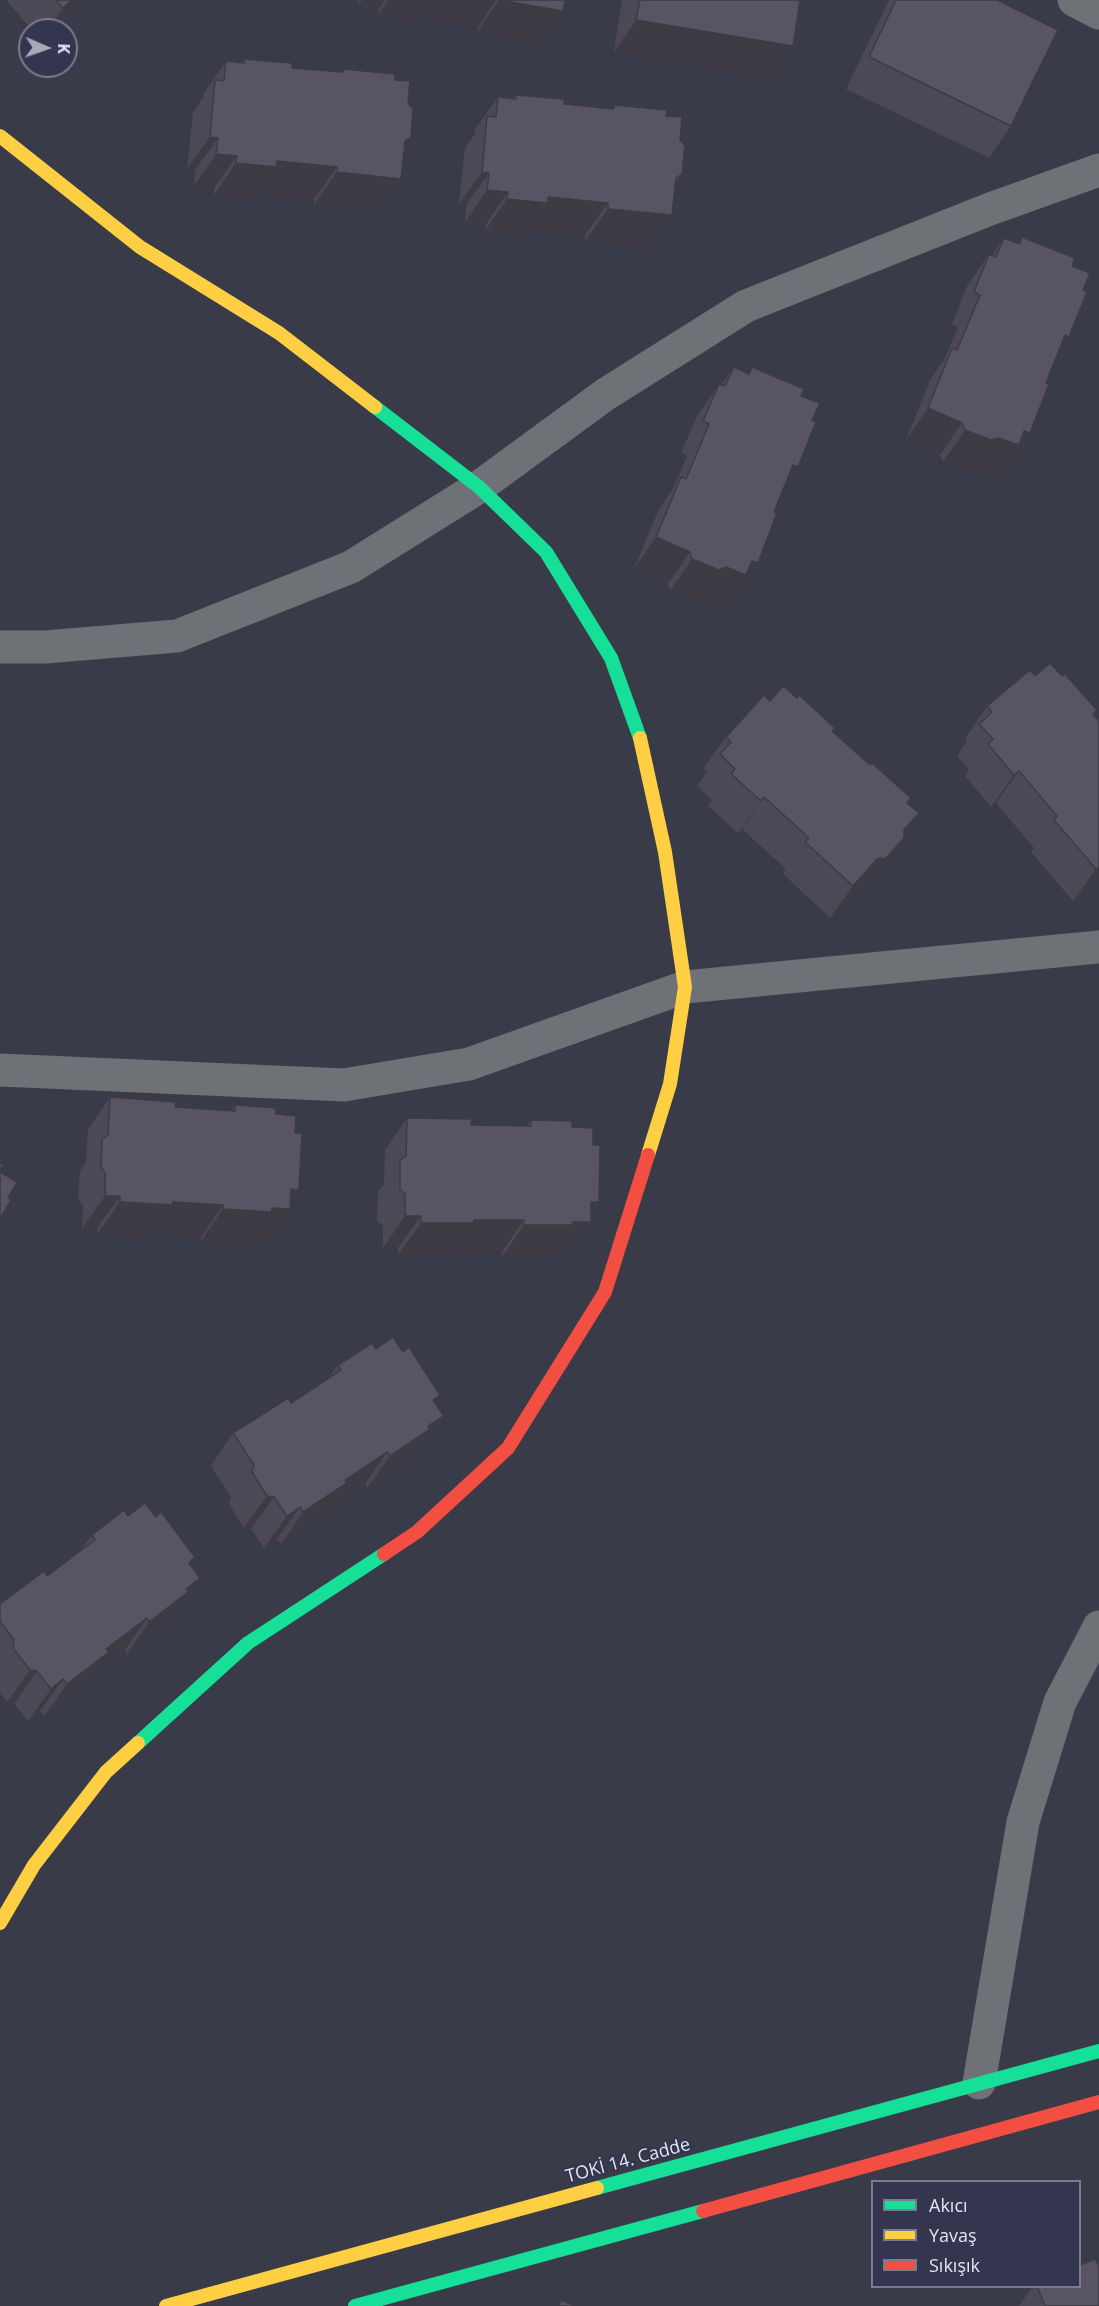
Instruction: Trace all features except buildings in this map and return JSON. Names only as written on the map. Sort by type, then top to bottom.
[{"type":"street","points":[[1074,0],[1099,13]]},
{"type":"street","points":[[0,137],[140,247],[279,333],[478,487],[546,552],[611,658],[643,747],[665,852],[685,987],[670,1084],[605,1292],[508,1449],[417,1532],[248,1643],[106,1772],[34,1864],[0,1923]]},
{"type":"street","points":[[0,646],[45,647],[177,636],[351,567],[478,487],[606,394],[746,306],[990,209],[1099,171]]},
{"type":"street","points":[[0,1070],[344,1085],[469,1064],[685,987],[1099,947]]},
{"type":"street","points":[[979,2083],[1023,1822],[1060,1702],[1099,1627]]},
{"type":"street","name":"TOKİ 14. Cadde","points":[[165,2306],[1099,2050]]},
{"type":"street","points":[[355,2306],[1099,2102]]},
{"type":"traffic: fast","points":[[375,407],[479,487],[546,552],[611,658],[640,738]]},
{"type":"traffic: fast","points":[[138,1743],[248,1643],[384,1554]]},
{"type":"traffic: fast","points":[[597,2188],[1099,2051]]},
{"type":"traffic: fast","points":[[355,2306],[703,2211]]},
{"type":"traffic: slow","points":[[0,136],[140,247],[279,333],[375,407]]},
{"type":"traffic: slow","points":[[640,738],[665,852],[685,987],[670,1084],[648,1155]]},
{"type":"traffic: slow","points":[[0,1923],[34,1865],[106,1772],[138,1743]]},
{"type":"traffic: slow","points":[[166,2306],[597,2188]]},
{"type":"traffic: jam","points":[[384,1554],[417,1532],[508,1448],[605,1292],[648,1155]]},
{"type":"traffic: jam","points":[[703,2211],[1099,2102]]}]
